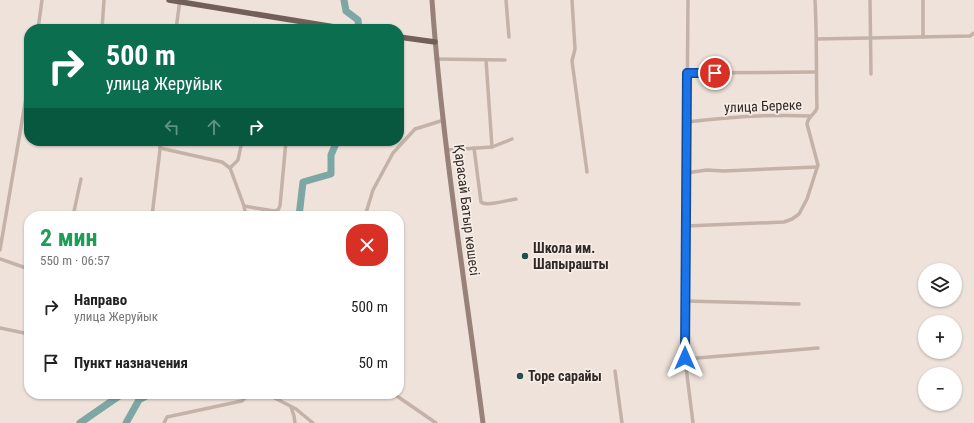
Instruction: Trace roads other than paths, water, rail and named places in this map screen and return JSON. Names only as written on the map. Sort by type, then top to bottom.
[{"type":"main road","points":[[169,0],[317,24]]},
{"type":"main road","name":"Қарасай Батыр көшесі","points":[[432,0],[436,59],[483,423]]},
{"type":"main road","points":[[404,38],[435,42]]},
{"type":"street","points":[[39,24],[42,0]]},
{"type":"street","points":[[102,24],[104,0]]},
{"type":"street","points":[[506,0],[509,37]]},
{"type":"street","points":[[572,0],[575,49],[572,61],[587,172]]},
{"type":"street","points":[[688,0],[685,358],[693,423]]},
{"type":"street","points":[[810,116],[816,112],[817,108],[816,0]]},
{"type":"street","points":[[870,0],[871,74]]},
{"type":"street","points":[[923,0],[923,37]]},
{"type":"street","points":[[177,24],[180,1]]},
{"type":"street","points":[[817,39],[970,36],[974,33]]},
{"type":"street","points":[[436,59],[505,60]]},
{"type":"street","points":[[486,60],[492,147]]},
{"type":"street","points":[[687,73],[816,72]]},
{"type":"street","points":[[0,250],[24,109]]},
{"type":"street","name":"улица Береке","points":[[686,226],[789,221],[799,214],[807,199],[818,161],[807,124],[810,116],[777,115],[724,117],[687,122]]},
{"type":"street","points":[[404,140],[414,129],[444,120]]},
{"type":"street","points":[[447,150],[492,147],[512,139]]},
{"type":"street","points":[[230,168],[238,160],[241,146]]},
{"type":"street","points":[[244,206],[274,211],[278,210],[280,206],[286,146]]},
{"type":"street","points":[[367,211],[373,190],[393,153],[399,146]]},
{"type":"street","points":[[153,211],[160,148],[222,162],[230,168],[245,211]]},
{"type":"street","points":[[474,148],[481,202],[483,204],[488,204],[516,199]]},
{"type":"street","points":[[686,173],[707,170],[724,171],[817,167]]},
{"type":"street","points":[[74,211],[81,179]]},
{"type":"street","points":[[0,259],[24,267]]},
{"type":"street","points":[[685,300],[799,304]]},
{"type":"street","points":[[0,328],[24,333]]},
{"type":"street","points":[[685,358],[818,348]]},
{"type":"street","points":[[615,371],[622,423]]},
{"type":"street","points":[[164,423],[167,417],[242,401],[244,399]]},
{"type":"street","points":[[276,399],[301,413],[313,423]]},
{"type":"street","points":[[401,399],[436,423]]},
{"type":"street","points":[[291,407],[295,423]]},
{"type":"waterway","points":[[344,0],[346,11],[358,20],[358,24]]},
{"type":"waterway","points":[[300,211],[303,182],[331,174],[331,155],[335,146]]},
{"type":"waterway","points":[[80,423],[115,399]]},
{"type":"waterway","points":[[126,423],[141,399]]},
{"type":"place","name":"Школа им. Шапырашты","points":[[525,256]]},
{"type":"place","name":"Торе сарайы","points":[[520,376]]}]
